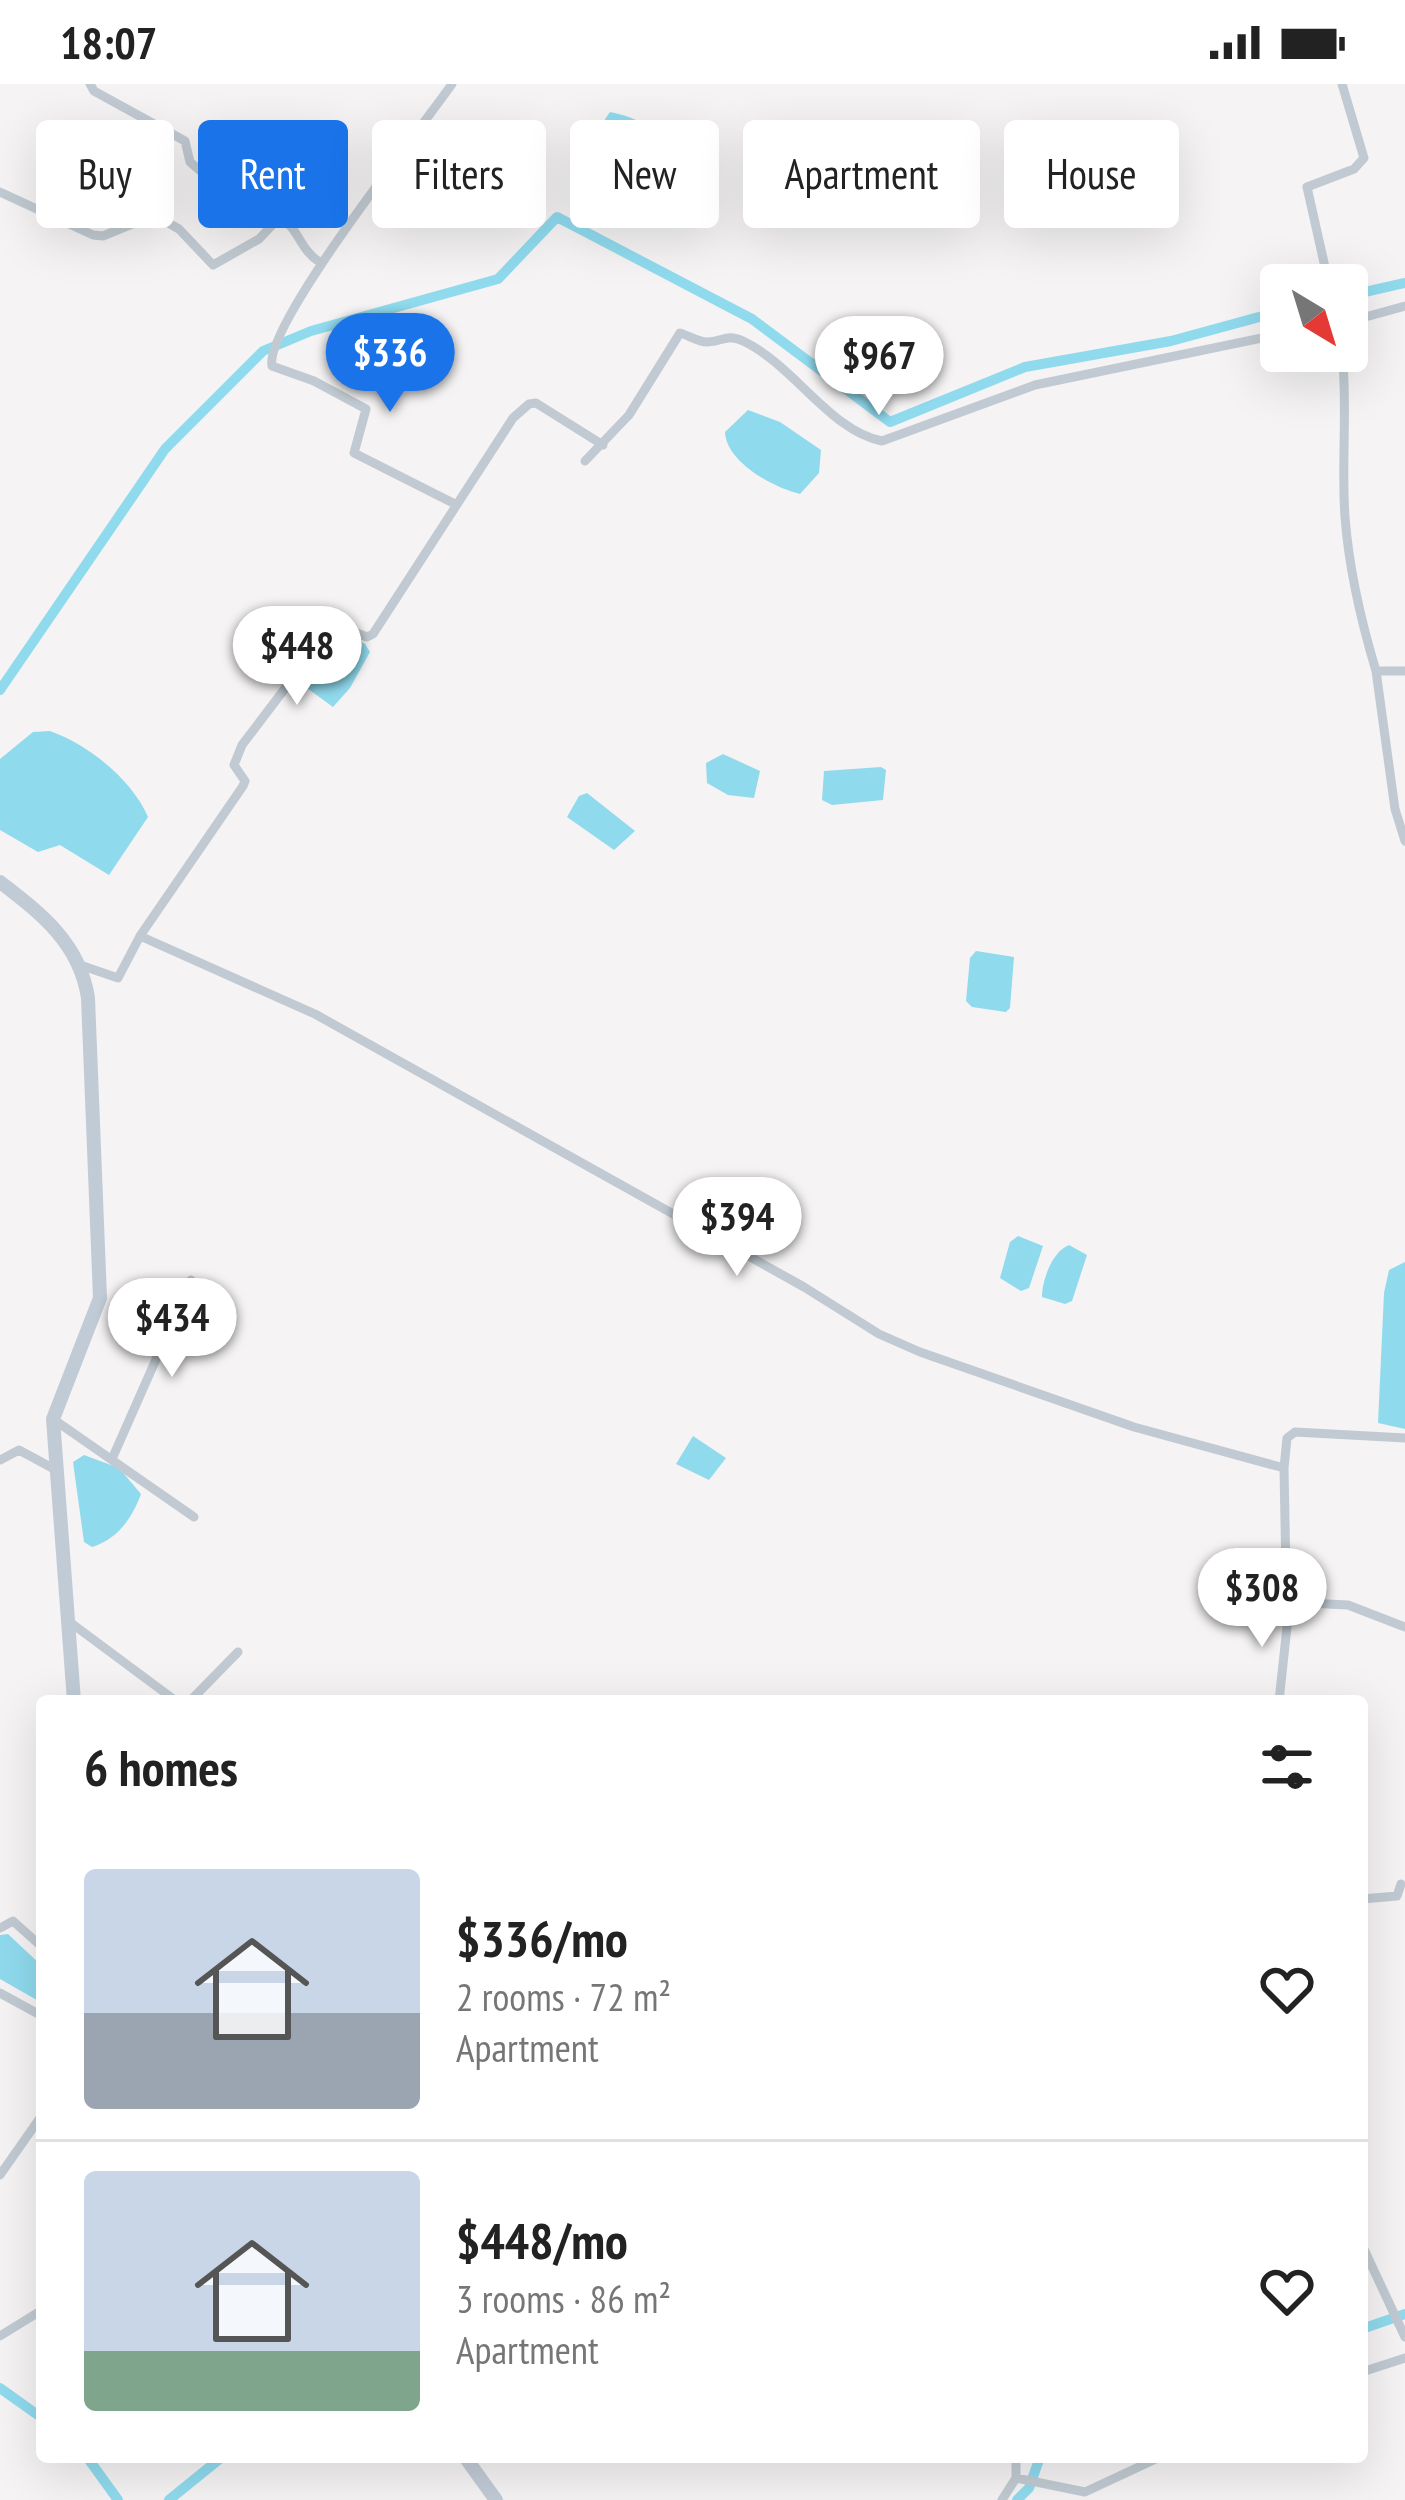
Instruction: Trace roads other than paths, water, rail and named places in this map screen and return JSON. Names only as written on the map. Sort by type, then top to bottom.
[{"type":"main road","points":[[0,882],[53,927],[83,966],[94,1098],[100,1298],[53,1419],[73,1695]]},
{"type":"main road","points":[[469,2463],[496,2500]]},
{"type":"street","points":[[91,84],[94,91],[185,141],[190,162],[198,168]]},
{"type":"street","points":[[452,84],[321,263],[271,350],[272,366],[314,381],[366,409],[354,453],[455,505]]},
{"type":"street","points":[[1324,264],[1307,187],[1354,169],[1364,158],[1342,84]]},
{"type":"street","points":[[0,192],[93,235],[103,236],[154,215],[179,229],[213,265],[259,239],[278,218],[292,224],[299,246],[321,263]]},
{"type":"street","points":[[1368,316],[1405,305]]},
{"type":"street","points":[[585,461],[629,415],[680,333],[704,342],[726,335],[742,340],[800,380],[862,437],[882,441],[1035,385],[1260,338]]},
{"type":"street","points":[[1344,372],[1345,515],[1355,590],[1376,671],[1395,809],[1405,841]]},
{"type":"street","points":[[83,966],[115,980],[243,786],[245,781],[234,764],[242,745],[334,624],[367,637],[373,634],[484,457],[529,404],[543,407],[604,445]]},
{"type":"street","points":[[1376,671],[1405,671]]},
{"type":"street","points":[[140,936],[315,1014],[804,1287],[878,1334],[1135,1427],[1284,1468]]},
{"type":"street","points":[[112,1460],[191,1280]]},
{"type":"street","points":[[53,1419],[194,1517]]},
{"type":"street","points":[[1279,1695],[1286,1602],[1287,1438],[1295,1432],[1405,1438]]},
{"type":"street","points":[[0,1460],[19,1450],[56,1470]]},
{"type":"street","points":[[1286,1602],[1348,1605],[1405,1627]]},
{"type":"street","points":[[67,1620],[168,1695]]},
{"type":"street","points":[[196,1695],[238,1652]]},
{"type":"street","points":[[1368,1898],[1397,1896],[1400,1883]]},
{"type":"street","points":[[0,1928],[13,1922],[36,1942]]},
{"type":"street","points":[[0,1993],[36,2013]]},
{"type":"street","points":[[0,2175],[36,2124]]},
{"type":"street","points":[[1368,2257],[1405,2337]]},
{"type":"street","points":[[0,2336],[36,2313]]},
{"type":"street","points":[[1368,2370],[1405,2358]]},
{"type":"street","points":[[1017,2463],[1021,2479]]},
{"type":"street","points":[[1021,2479],[1088,2496],[1149,2463]]},
{"type":"street","points":[[1002,2500],[1021,2479]]},
{"type":"water","points":[[610,112],[635,120],[605,120]]},
{"type":"water","points":[[748,410],[780,422],[821,450],[819,473],[800,494],[765,480],[733,454],[725,432]]},
{"type":"water","points":[[341,632],[365,644],[370,652],[333,707],[300,683],[324,647]]},
{"type":"water","points":[[50,731],[107,765],[131,789],[148,817],[109,875],[60,845],[38,852],[0,830],[0,759],[33,732]]},
{"type":"water","points":[[723,754],[760,771],[754,798],[728,795],[707,783],[706,763]]},
{"type":"water","points":[[886,770],[883,800],[832,805],[822,800],[824,771]]},
{"type":"water","points":[[587,793],[635,831],[614,850],[567,817],[579,796]]},
{"type":"water","points":[[976,951],[1014,957],[1006,1012],[972,1007],[966,1001],[970,958]]},
{"type":"water","points":[[1018,1236],[1043,1246],[1029,1288],[1021,1291],[1000,1278],[1010,1242]]},
{"type":"water","points":[[1069,1245],[1087,1255],[1072,1301],[1065,1304],[1042,1297],[1050,1266]]},
{"type":"water","points":[[1405,1262],[1405,1429],[1378,1423],[1384,1293],[1389,1270]]},
{"type":"water","points":[[693,1436],[726,1458],[709,1480],[676,1464]]},
{"type":"water","points":[[84,1455],[119,1468],[141,1494],[123,1526],[92,1547],[84,1542],[73,1462]]},
{"type":"water","points":[[8,1934],[36,1960],[36,2000],[0,1979],[0,1935]]},
{"type":"waterway","points":[[0,690],[165,449],[263,351],[311,331],[498,279],[557,217],[752,319],[890,422],[1025,367],[1171,341],[1260,317]]},
{"type":"waterway","points":[[1368,291],[1405,283]]},
{"type":"waterway","points":[[1368,2327],[1405,2314]]},
{"type":"waterway","points":[[0,2388],[36,2414]]},
{"type":"waterway","points":[[91,2463],[118,2500]]},
{"type":"waterway","points":[[169,2500],[215,2463]]},
{"type":"waterway","points":[[1017,2500],[1029,2488],[1038,2463]]}]
